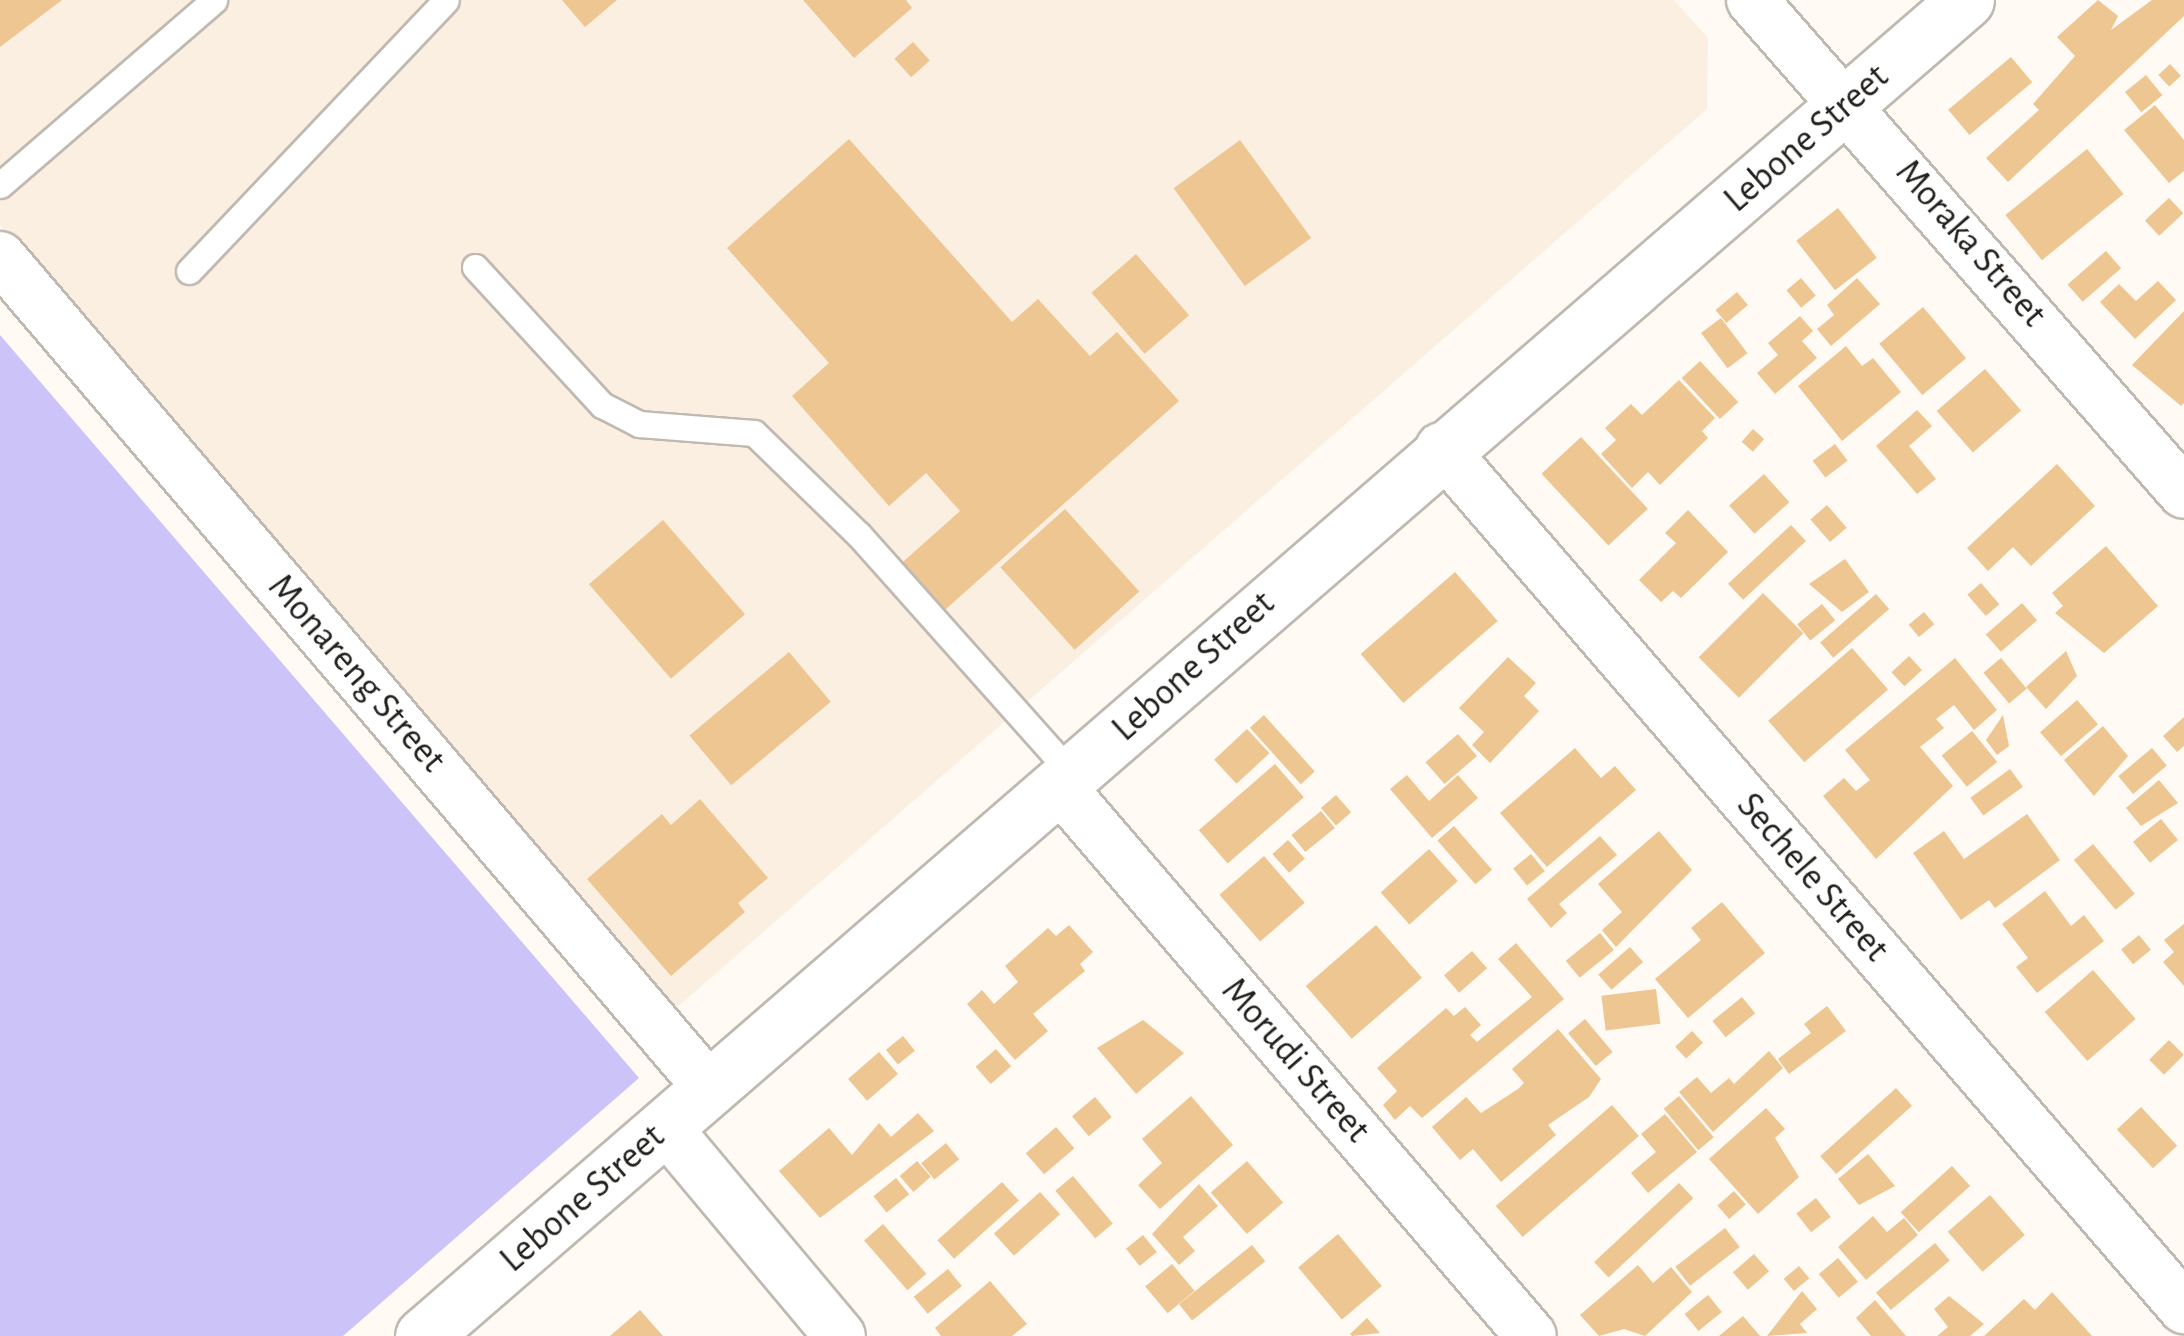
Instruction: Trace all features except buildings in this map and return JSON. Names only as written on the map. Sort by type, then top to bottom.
[{"type":"street","name":"Moraka Street","points":[[1752,0],[1850,104],[2184,492]]},
{"type":"street","name":"Lebone Street","points":[[423,1336],[1067,781],[1441,448],[1850,104],[1966,0]]},
{"type":"street","name":"Monareng Street","points":[[0,258],[711,1090]]},
{"type":"street","name":"Sechele Street","points":[[1441,448],[2184,1308]]},
{"type":"street","name":"Morudi Street","points":[[1067,781],[1530,1336]]},
{"type":"street","points":[[666,1128],[840,1336]]},
{"type":"lane","points":[[0,185],[214,0]]},
{"type":"lane","points":[[189,271],[446,0]]},
{"type":"lane","points":[[475,267],[602,405],[638,424],[754,433],[859,536],[1067,781]]},
{"type":"shaded area","points":[[0,0],[1674,0],[1708,38],[1707,109],[676,1008],[0,225]]},
{"type":"shaded area","points":[[0,335],[639,1078],[343,1336],[0,1336]]}]
